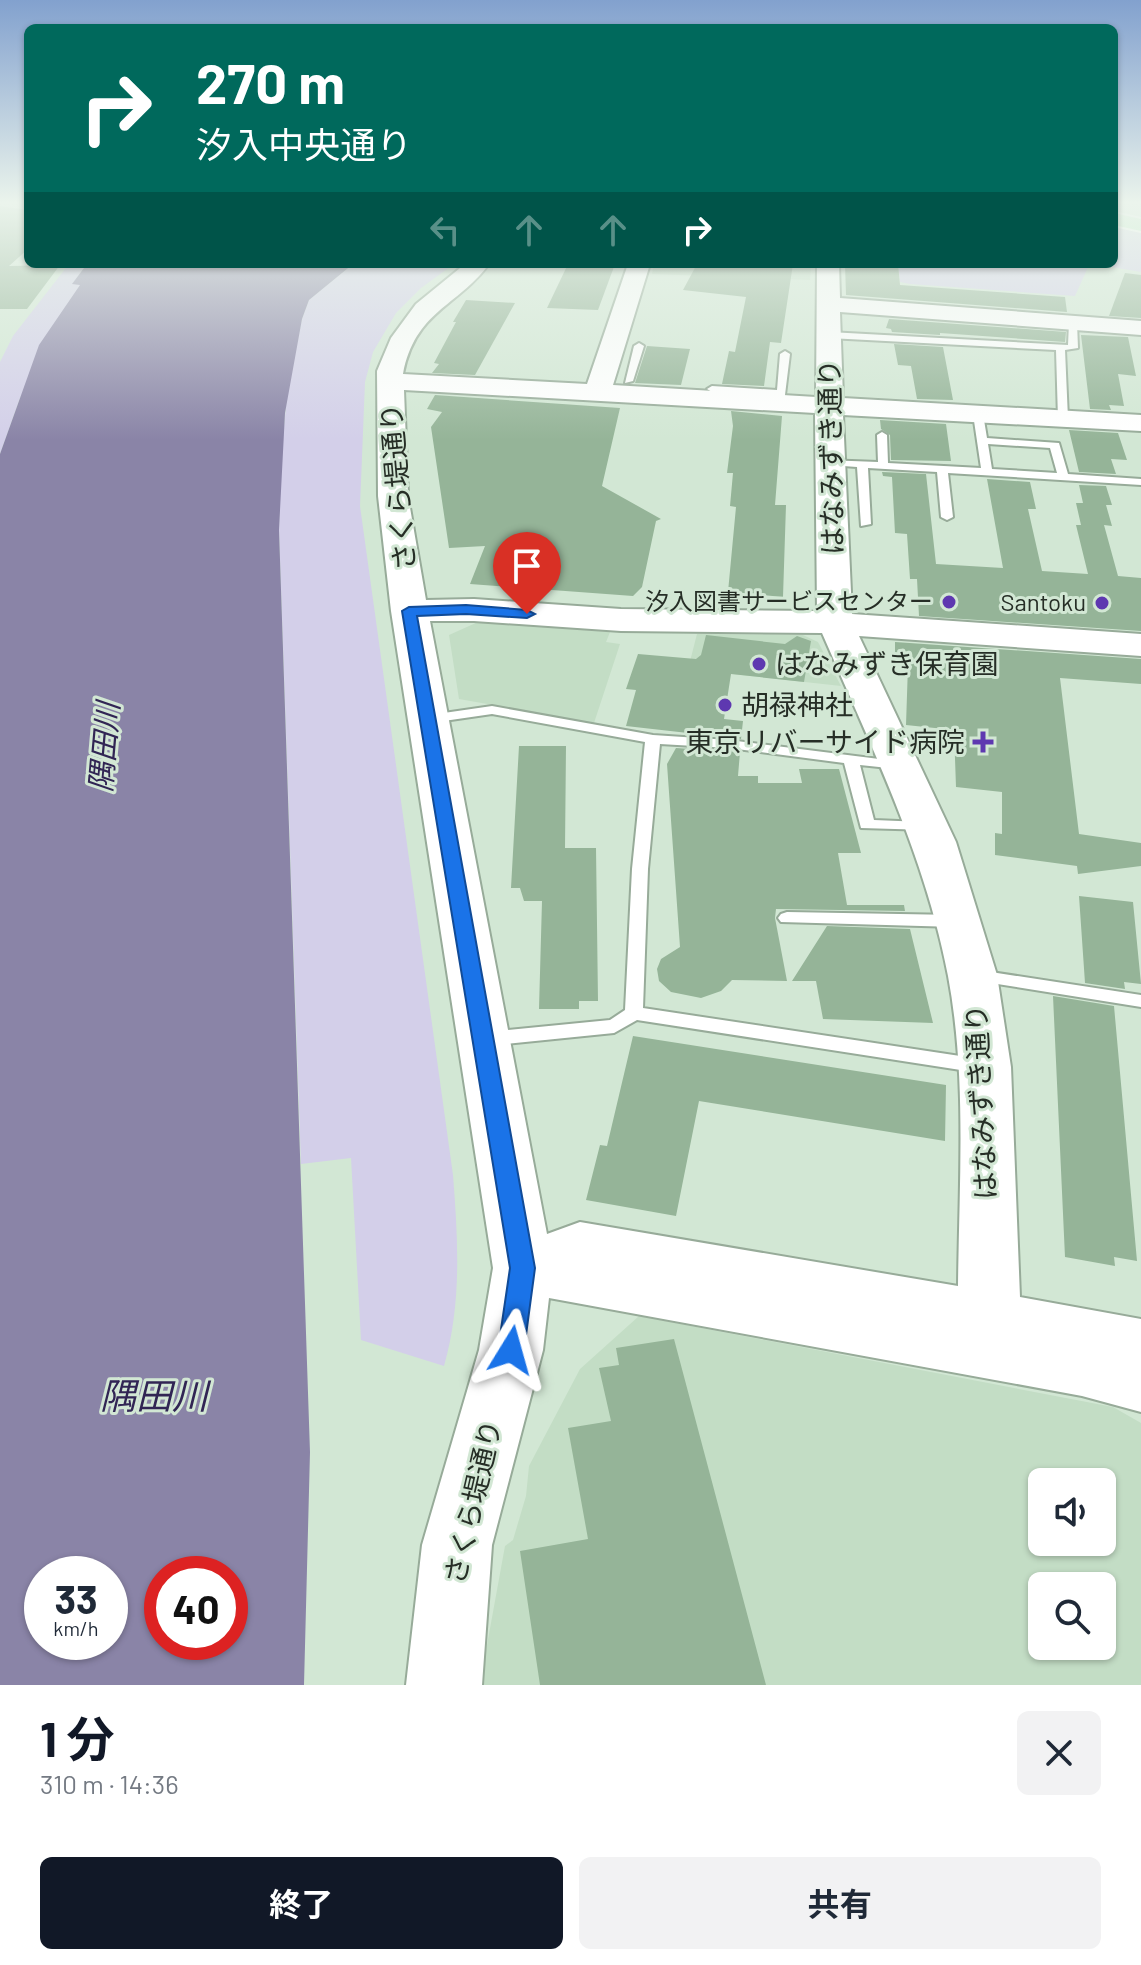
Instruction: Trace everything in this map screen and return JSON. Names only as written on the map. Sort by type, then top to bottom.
[{"type":"street","name":"さくら堤通り","points":[[444,1685],[457,1545],[511,1350],[523,1268],[409,611],[393,496],[390,381],[394,357],[419,315],[453,283]]},
{"type":"street","points":[[598,392],[622,359],[636,283]]},
{"type":"street","name":"はなみずき通り","points":[[828,283],[829,462],[835,622],[928,827],[972,975],[985,1067],[990,1334]]},
{"type":"street","points":[[829,304],[1141,328]]},
{"type":"street","points":[[390,381],[782,398],[980,427],[1063,419],[1141,423]]},
{"type":"street","points":[[409,611],[474,610],[621,620],[835,622],[1141,645]]},
{"type":"street","points":[[523,1268],[990,1334],[1141,1347]]},
{"type":"street","points":[[990,1334],[1082,1367],[1141,1383]]},
{"type":"lane","points":[[829,335],[1073,348],[1073,323]]},
{"type":"lane","points":[[628,381],[622,359],[639,346]]},
{"type":"lane","points":[[1060,347],[1063,419]]},
{"type":"lane","points":[[712,389],[782,398],[785,354]]},
{"type":"lane","points":[[987,472],[980,427],[1055,445],[1063,477]]},
{"type":"lane","points":[[882,435],[883,466]]},
{"type":"lane","points":[[829,462],[1141,482]]},
{"type":"lane","points":[[862,464],[865,524]]},
{"type":"lane","points":[[942,469],[947,517]]},
{"type":"lane","points":[[428,719],[492,710],[653,739],[715,742],[901,765]]},
{"type":"lane","points":[[634,1013],[640,869],[653,739]]},
{"type":"lane","points":[[851,759],[867,825],[928,827]]},
{"type":"lane","points":[[787,918],[958,921]]},
{"type":"lane","points":[[972,975],[1141,1001]]},
{"type":"lane","points":[[483,1039],[614,1026],[634,1013],[985,1067]]},
{"type":"shaded area","points":[[55,283],[81,284],[20,398],[0,454],[0,362],[13,336]]},
{"type":"shaded area","points":[[330,283],[428,283],[396,313],[373,352],[365,382],[360,506],[453,1175],[456,1295],[444,1366],[361,1340],[351,1158],[301,1164],[279,530],[280,466],[288,386],[309,300]]},
{"type":"shaded area","points":[[903,283],[1081,283],[1075,296]]},
{"type":"shaded area","points":[[478,622],[610,632],[606,642],[620,644],[594,723],[459,699],[449,635]]},
{"type":"shaded area","name":"はなみずき保育園","points":[[697,634],[803,635],[818,642],[841,686],[688,669]]},
{"type":"shaded area","points":[[639,1316],[1113,1407],[1141,1423],[1141,1685],[484,1685],[485,1656],[505,1546],[513,1540],[526,1496],[529,1466],[580,1369]]},
{"type":"water","name":"隅田川","points":[[73,283],[330,283],[309,300],[302,319],[285,413],[279,530],[310,1452],[304,1685],[0,1685],[0,454],[39,345],[80,285]]},
{"type":"building","points":[[0,283],[47,283],[27,309],[0,309]]},
{"type":"building","points":[[559,283],[608,283],[598,310],[547,308]]},
{"type":"building","points":[[687,283],[790,283],[781,343],[770,342],[764,386],[722,384],[729,351],[735,352],[746,297],[683,290]]},
{"type":"building","points":[[846,283],[900,283],[1065,297],[1067,312],[846,295]]},
{"type":"building","points":[[1121,283],[1141,283],[1141,318],[1109,316]]},
{"type":"building","points":[[466,300],[515,303],[475,375],[432,373],[439,364],[434,363]]},
{"type":"building","points":[[889,319],[1066,332],[1065,342],[892,332],[886,328]]},
{"type":"building","points":[[1081,335],[1128,337],[1136,376],[1118,374],[1124,406],[1109,405],[1111,410],[1090,409]]},
{"type":"building","points":[[894,344],[943,347],[953,400],[917,399],[911,366],[898,365]]},
{"type":"building","points":[[647,346],[690,349],[681,385],[635,383]]},
{"type":"building","points":[[435,395],[620,408],[602,486],[661,519],[656,521],[642,587],[633,596],[470,584],[485,546],[449,548],[431,427],[442,412],[427,409]]},
{"type":"building","points":[[731,411],[782,416],[775,505],[786,505],[783,597],[728,592],[736,507],[730,506],[733,473],[727,473],[733,426]]},
{"type":"building","points":[[880,420],[946,424],[951,461],[891,460],[890,435],[881,429]]},
{"type":"building","points":[[1069,430],[1118,433],[1127,460],[1111,459],[1116,474],[1079,472]]},
{"type":"building","points":[[882,472],[926,474],[936,564],[1003,568],[987,479],[1030,482],[1036,509],[1028,509],[1042,571],[1088,574],[1076,525],[1081,525],[1076,503],[1083,503],[1079,485],[1106,486],[1112,505],[1106,505],[1112,526],[1104,525],[1118,576],[1141,578],[1141,631],[919,616],[917,579],[910,579],[907,534],[895,533],[892,477],[883,476]]},
{"type":"building","points":[[706,635],[785,644],[797,636],[811,641],[804,682],[731,674],[724,719],[743,721],[741,739],[626,726],[636,690],[626,689],[638,654],[696,659],[701,655]]},
{"type":"building","points":[[895,642],[1141,659],[1141,684],[1060,678],[1079,834],[1141,843],[1141,866],[1078,874],[1077,866],[995,855],[995,833],[1002,834],[1002,792],[956,787],[954,730],[906,725],[908,665],[895,664]]},
{"type":"building","points":[[519,746],[566,746],[565,848],[596,848],[598,1001],[579,1001],[579,1009],[539,1009],[542,901],[524,901],[520,888],[511,888]]},
{"type":"building","points":[[676,748],[740,752],[738,776],[758,776],[758,783],[802,783],[799,769],[839,769],[861,853],[838,853],[847,905],[904,905],[905,911],[776,909],[787,981],[732,980],[721,991],[701,998],[671,992],[659,981],[657,969],[661,959],[680,947],[667,764]]},
{"type":"building","points":[[1079,896],[1133,902],[1141,984],[1124,982],[1125,989],[1085,983]]},
{"type":"building","points":[[827,926],[910,929],[933,1023],[823,1019],[816,981],[792,981]]},
{"type":"building","points":[[1053,996],[1114,1006],[1137,1261],[1114,1257],[1115,1266],[1065,1257]]},
{"type":"building","points":[[633,1036],[946,1085],[945,1141],[699,1101],[676,1216],[586,1200],[600,1145],[607,1146]]},
{"type":"building","points":[[674,1339],[766,1685],[540,1685],[520,1551],[588,1539],[568,1428],[611,1421],[599,1368],[619,1365],[616,1348]]},
{"type":"place","name":"汐入図書サービスセンター","points":[[949,602]]},
{"type":"place","name":"Santoku","points":[[1102,603]]},
{"type":"place","name":"はなみずき保育園","points":[[759,664]]},
{"type":"place","name":"胡禄神社","points":[[725,705]]},
{"type":"place","name":"東京リバーサイド病院","points":[[983,742]]},
{"type":"route","points":[[511,1350],[523,1268],[409,611],[466,610],[527,614]]}]
